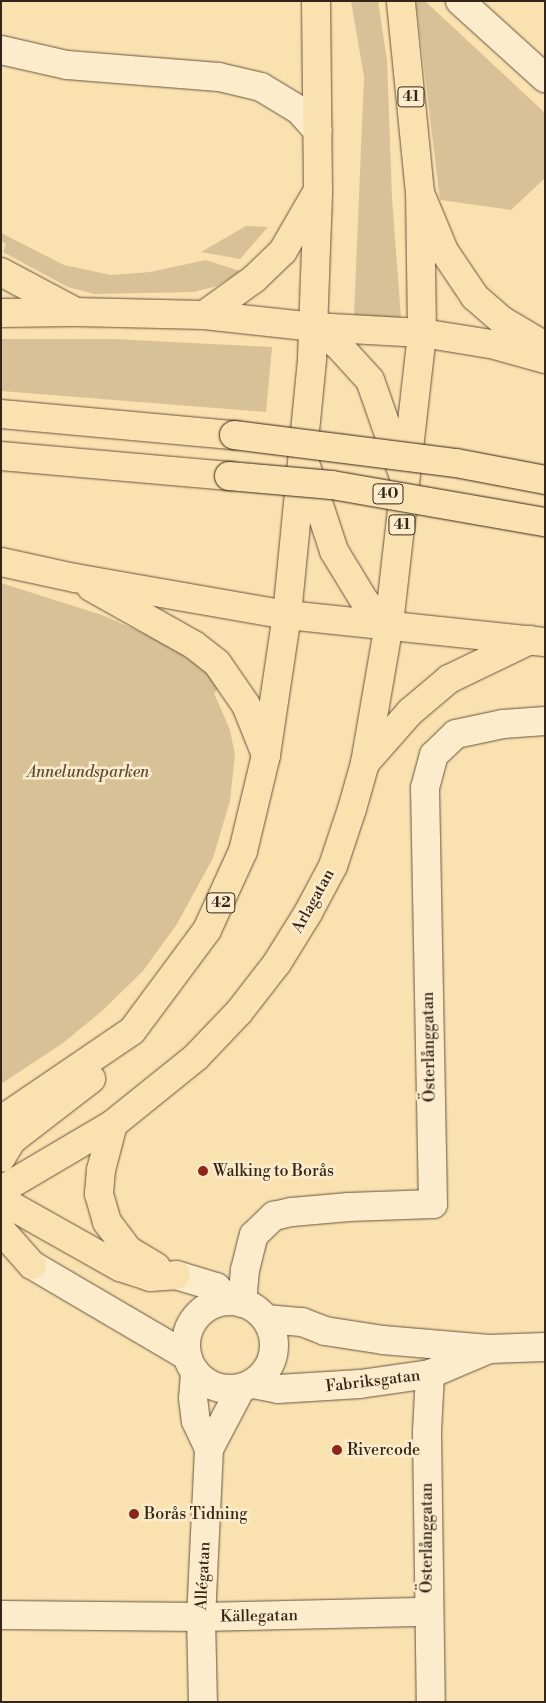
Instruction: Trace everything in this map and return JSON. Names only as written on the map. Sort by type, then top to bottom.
[{"type":"main road","points":[[287,614],[314,327],[318,191],[316,1]]},
{"type":"main road","name":"41","points":[[401,1],[420,193],[422,334],[406,482]]},
{"type":"main road","points":[[204,315],[254,279],[283,251],[318,191]]},
{"type":"main road","points":[[420,193],[444,251],[475,297],[503,321],[545,346]]},
{"type":"main road","points":[[1,272],[76,312]]},
{"type":"main road","points":[[1,313],[76,312],[204,315],[314,327],[422,334],[491,344],[545,359]]},
{"type":"main road","points":[[314,327],[344,351],[370,380],[406,482]]},
{"type":"main road","points":[[1,414],[234,435],[456,463],[545,480]]},
{"type":"main road","name":"40","points":[[1,456],[341,487],[545,522]]},
{"type":"main road","points":[[303,457],[334,550],[365,602],[389,624]]},
{"type":"main road","name":"Arlagatan","points":[[1,1190],[113,1124],[196,1057],[239,1012],[277,963],[333,866],[365,763],[389,624],[406,482]]},
{"type":"main road","points":[[1,562],[75,578],[287,614],[537,641]]},
{"type":"main road","points":[[75,578],[194,645],[217,663],[246,705],[266,755]]},
{"type":"main road","name":"42","points":[[1,1120],[132,1031],[207,930],[227,890],[243,851],[266,755],[287,614]]},
{"type":"main road","points":[[365,763],[410,712],[449,679],[537,641]]},
{"type":"main road","points":[[1,1158],[12,1140],[111,1061],[132,1031]]},
{"type":"main road","points":[[113,1124],[101,1170],[99,1194],[107,1222],[128,1250],[153,1266],[176,1275]]},
{"type":"main road","points":[[1,1200],[120,1267],[150,1277],[176,1275]]},
{"type":"main road","points":[[1,1230],[32,1265]]},
{"type":"main road","points":[[1,1264],[32,1265]]},
{"type":"street","points":[[472,5],[545,78]]},
{"type":"street","points":[[1,50],[67,65],[220,76],[261,87],[299,110],[318,131]]},
{"type":"street","name":"Österlånggatan","points":[[236,1302],[254,1235],[274,1216],[292,1212],[340,1208],[433,1204],[425,788],[434,755],[456,734],[503,724],[545,721]]},
{"type":"street","points":[[32,1265],[191,1364],[221,1389],[247,1386],[270,1366],[274,1354],[275,1342],[266,1319],[236,1302],[216,1287],[176,1275]]},
{"type":"street","points":[[191,1364],[188,1330],[195,1318],[217,1303],[236,1302]]},
{"type":"street","name":"Fabriksgatan","points":[[266,1319],[302,1322],[325,1331],[383,1340],[489,1349],[545,1347]]},
{"type":"street","name":"Fabriksgatan","points":[[247,1386],[310,1388],[430,1374],[489,1349]]},
{"type":"street","name":"Allégatan","points":[[191,1364],[196,1421],[209,1449],[201,1618],[203,1702]]},
{"type":"street","name":"Österlånggatan","points":[[430,1374],[427,1432],[428,1612],[431,1702]]},
{"type":"street","name":"Allégatan","points":[[209,1449],[247,1386]]},
{"type":"street","name":"Källegatan","points":[[1,1615],[201,1618],[428,1612]]},
{"type":"green space","points":[[351,1],[378,1],[387,60],[392,198],[401,318],[354,315],[364,77]]},
{"type":"green space","points":[[416,1],[425,1],[545,113],[545,178],[511,210],[440,200]]},
{"type":"green space","points":[[246,226],[268,227],[240,259],[201,252]]},
{"type":"green space","points":[[1,233],[64,265],[111,275],[150,272],[206,260],[240,271],[217,286],[194,292],[94,294],[68,287],[3,252],[6,244],[1,241]]},
{"type":"green space","points":[[1,339],[113,339],[272,347],[266,412],[1,391]]},
{"type":"green space","name":"Annelundsparken","points":[[1,583],[102,615],[186,652],[221,685],[214,693],[230,730],[235,755],[230,801],[213,858],[177,924],[143,971],[102,1011],[63,1043],[1,1084]]},
{"type":"place","name":"Walking to Borås","points":[[203,1171]]},
{"type":"place","name":"Rivercode","points":[[337,1450]]},
{"type":"place","name":"Borås Tidning","points":[[134,1514]]}]
